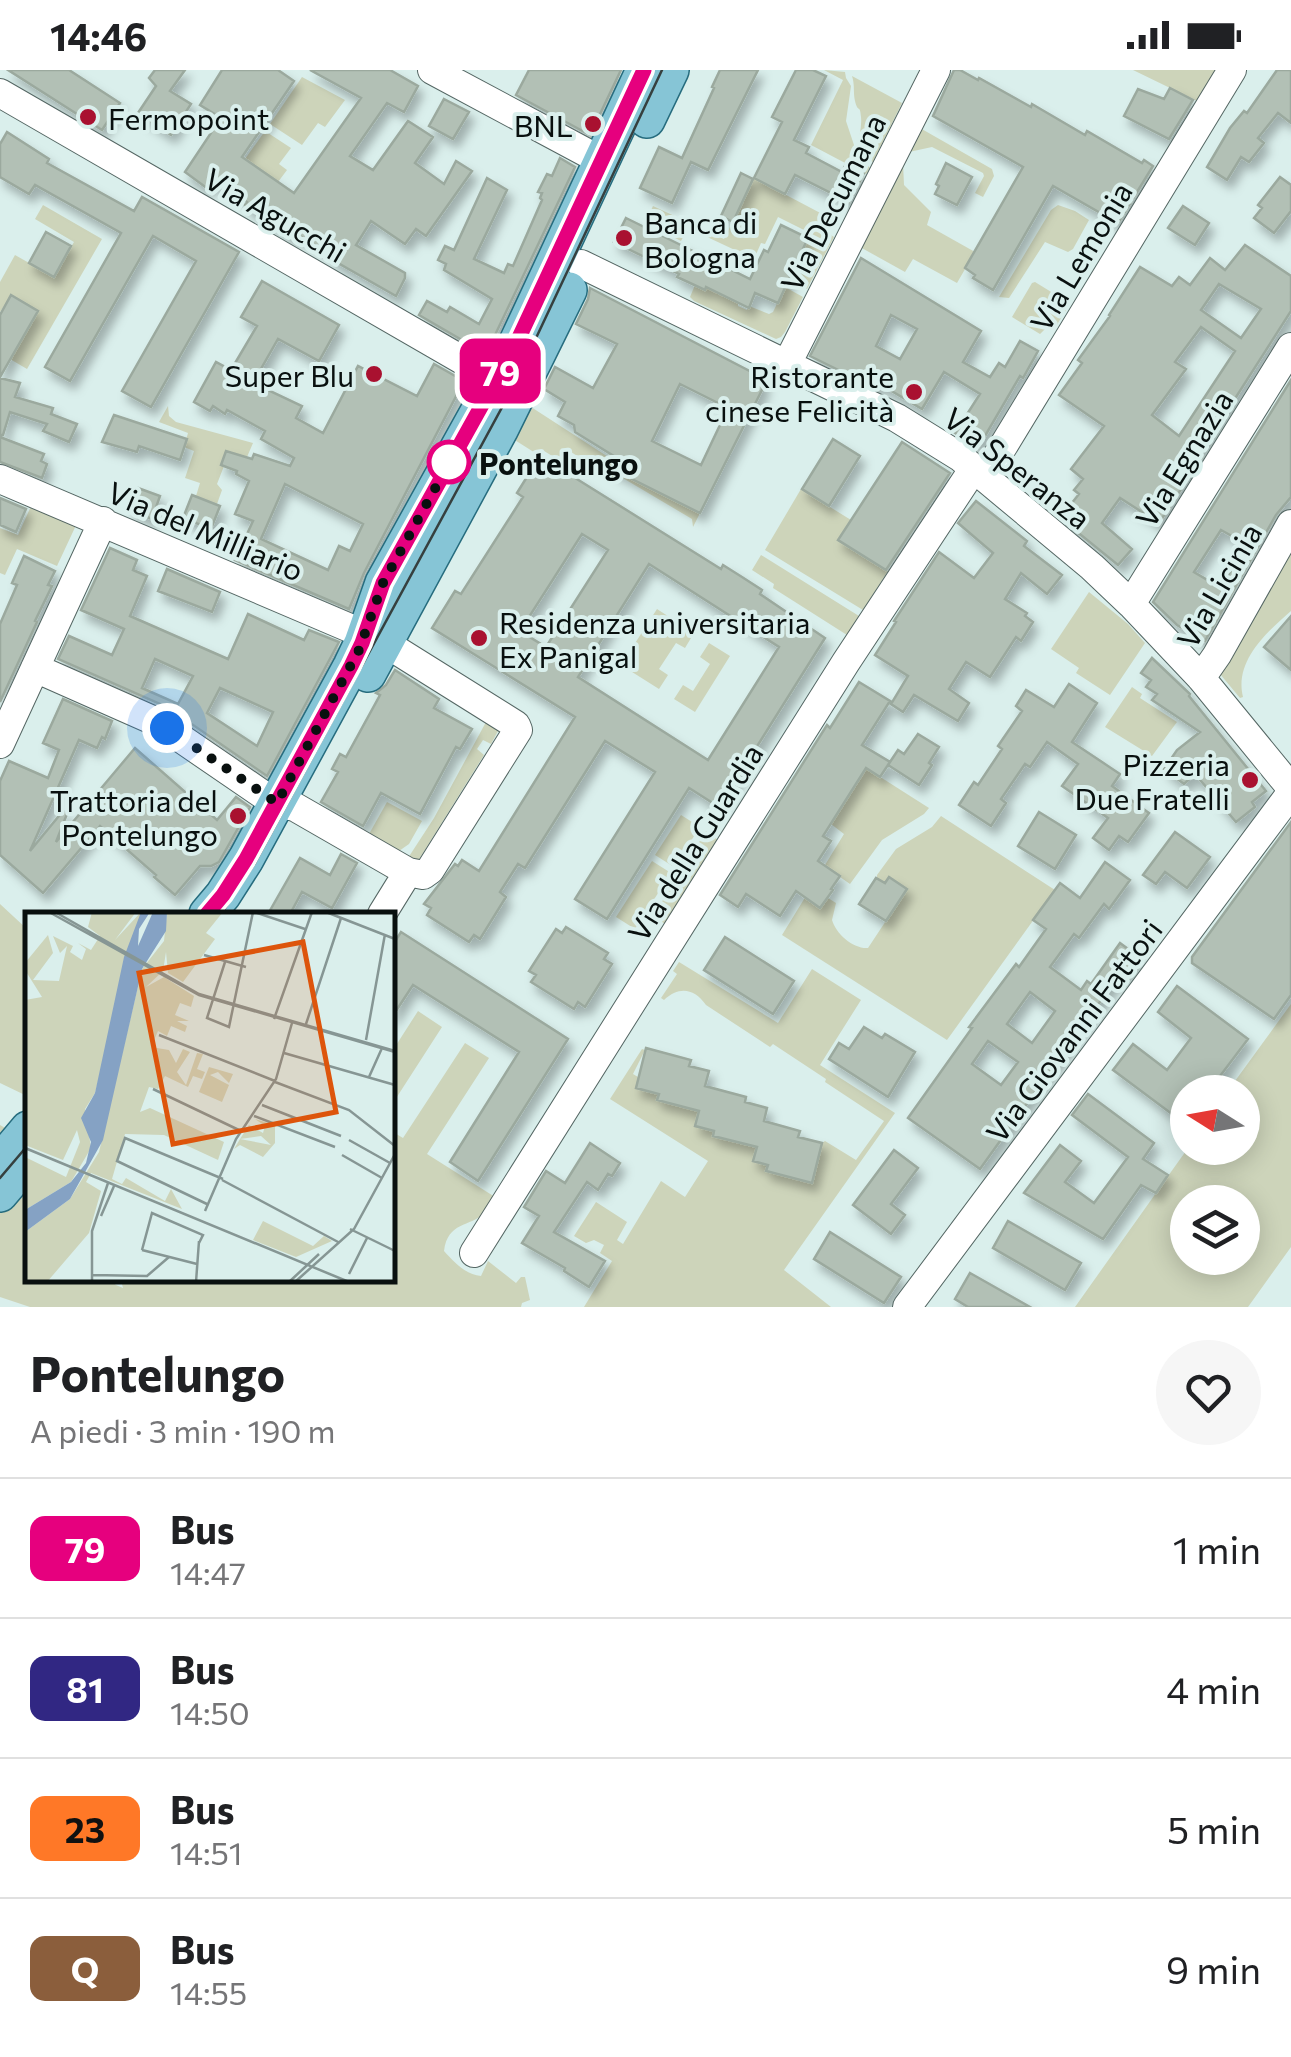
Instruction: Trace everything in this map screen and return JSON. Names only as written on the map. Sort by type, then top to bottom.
[{"type":"main road","points":[[508,384],[535,306],[644,70]]},
{"type":"main road","points":[[218,912],[286,805],[351,666],[375,638],[383,583],[580,264],[671,70]]},
{"type":"main road","points":[[0,1162],[25,1133]]},
{"type":"main road","points":[[0,1194],[25,1165]]},
{"type":"street","points":[[432,70],[602,161]]},
{"type":"street","name":"Via Decumana","points":[[786,364],[936,70]]},
{"type":"street","name":"Via Lemonia","points":[[979,472],[1232,70]]},
{"type":"street","name":"Via Agucchi","points":[[0,93],[508,384]]},
{"type":"street","name":"Via Speranza","points":[[580,264],[909,424],[979,472],[1131,604],[1201,678],[1291,791]]},
{"type":"street","name":"Via Egnazia","points":[[1131,604],[1291,347]]},
{"type":"street","name":"Via della Guardia","points":[[474,1253],[846,662],[979,472]]},
{"type":"street","name":"Via del Milliario","points":[[0,479],[375,638]]},
{"type":"street","points":[[0,744],[103,521]]},
{"type":"street","name":"Via Licinia","points":[[1201,678],[1291,524]]},
{"type":"street","points":[[35,668],[157,722],[286,805],[408,872],[423,875],[430,870],[518,727],[375,638]]},
{"type":"street","name":"Via Giovanni Fattori","points":[[907,1307],[1291,791]]},
{"type":"street","points":[[383,912],[408,872]]},
{"type":"green space","points":[[824,70],[845,72],[851,86],[846,121],[857,154],[870,168],[866,174],[811,145],[843,80]]},
{"type":"green space","points":[[1133,70],[1224,70],[1203,104]]},
{"type":"green space","points":[[852,76],[902,103],[873,162],[859,147],[861,117]]},
{"type":"green space","points":[[302,77],[345,100],[325,127],[318,123],[302,145],[270,124]]},
{"type":"green space","points":[[920,128],[992,169],[994,176],[983,197],[975,193],[983,173],[932,147],[909,152]]},
{"type":"green space","points":[[265,131],[291,148],[279,164],[287,170],[278,182],[245,159]]},
{"type":"green space","points":[[903,163],[904,185],[931,212],[927,225],[975,252],[957,283],[913,259],[905,272],[860,247]]},
{"type":"green space","points":[[754,178],[826,216],[822,229],[834,237],[807,289],[789,280],[810,233],[778,217],[754,259],[688,228],[681,241],[645,223],[653,206],[724,239]]},
{"type":"green space","points":[[43,205],[102,239],[27,369],[10,359],[37,310],[11,296],[0,312],[0,282],[15,255],[54,277],[74,242],[35,219]]},
{"type":"green space","points":[[1058,205],[1089,220],[1073,249],[1068,252],[1045,242],[1009,298],[999,297],[1051,210]]},
{"type":"green space","points":[[1035,282],[1061,298],[1066,310],[1055,328],[1047,327],[1040,334],[1012,317]]},
{"type":"green space","points":[[695,285],[738,302],[747,310],[749,306],[769,314],[785,287],[803,297],[785,332],[776,339],[694,301],[690,297]]},
{"type":"green space","points":[[528,405],[616,462],[613,469],[700,513],[693,527],[692,519],[616,474],[612,478],[571,452],[564,463],[544,451],[540,456],[510,437]]},
{"type":"green space","points":[[168,406],[169,416],[176,422],[253,443],[247,457],[227,452],[217,484],[222,490],[217,504],[196,496],[200,483],[185,478],[194,451],[184,447],[188,433],[159,422]]},
{"type":"green space","points":[[801,489],[851,520],[839,540],[888,571],[863,610],[765,550]]},
{"type":"green space","points":[[32,504],[78,521],[57,566],[17,549],[5,575],[0,573],[0,528],[18,535]]},
{"type":"green space","points":[[1291,543],[1291,611],[1255,648],[1243,671],[1240,698],[1220,674]]},
{"type":"green space","points":[[761,555],[859,616],[847,635],[752,570]]},
{"type":"green space","points":[[1089,592],[1145,643],[1110,695],[1076,673],[1079,668],[1051,649]]},
{"type":"green space","points":[[657,609],[694,633],[685,648],[676,643],[659,669],[668,675],[659,689],[621,665]]},
{"type":"green space","points":[[709,643],[730,656],[695,712],[674,699],[683,685],[693,691],[710,664],[700,657]]},
{"type":"green space","points":[[1132,687],[1142,694],[1140,698],[1177,722],[1152,756],[1105,727]]},
{"type":"green space","points":[[486,722],[498,731],[491,744],[483,740],[477,749],[484,755],[418,861],[408,858],[434,818]]},
{"type":"green space","points":[[863,766],[929,808],[882,840],[850,884],[830,870],[809,900],[820,908],[828,898],[836,903],[832,920],[846,940],[868,948],[907,889],[885,883],[877,875],[896,849],[932,827],[941,816],[1055,890],[947,1040],[782,935],[844,834],[831,824]]},
{"type":"green space","points":[[387,802],[422,821],[409,844],[399,851],[369,834]]},
{"type":"green space","points":[[681,815],[700,827],[674,867],[655,855]]},
{"type":"green space","points":[[706,831],[718,840],[665,924],[653,916]]},
{"type":"green space","points":[[652,861],[671,873],[635,929],[616,917]]},
{"type":"green space","points":[[0,904],[25,927],[25,1095],[0,1083]]},
{"type":"green space","points":[[679,962],[778,1023],[812,969],[861,1000],[820,1065],[895,1113],[784,1270],[831,1307],[584,1307],[612,1261],[600,1253],[604,1245],[594,1240],[586,1243],[574,1236],[596,1202],[627,1222],[617,1240],[623,1244],[661,1181],[685,1197],[708,1161],[610,1099],[642,1049],[645,1050],[633,1074],[638,1077],[636,1088],[659,1094],[658,1100],[699,1111],[695,1126],[714,1131],[713,1136],[757,1147],[754,1161],[768,1165],[767,1171],[812,1183],[822,1143],[825,1141],[856,1160],[884,1121],[691,992],[661,998],[677,974],[673,971]]},
{"type":"green space","points":[[1291,1004],[1291,1247],[1248,1307],[1075,1307],[1176,1165],[1260,1165],[1260,1075],[1239,1075]]},
{"type":"green space","points":[[418,1011],[442,1027],[395,1100],[395,1047]]},
{"type":"green space","points":[[465,1043],[489,1058],[427,1154],[495,1197],[486,1212],[450,1234],[444,1251],[476,1275],[481,1276],[488,1261],[516,1283],[525,1277],[530,1300],[521,1307],[30,1307],[0,1297],[0,1125],[12,1132],[25,1150],[25,1282],[112,1282],[123,1288],[122,1282],[395,1282],[395,1133],[403,1138]]},
{"type":"building","points":[[8,70],[69,70],[120,103],[102,130]]},
{"type":"building","points":[[155,70],[185,70],[170,91],[191,104],[171,135],[138,113],[156,86],[149,78]]},
{"type":"building","points":[[222,70],[278,70],[294,81],[242,157],[294,193],[361,98],[310,70],[390,70],[418,86],[404,112],[387,103],[350,156],[373,170],[408,121],[433,137],[415,163],[444,184],[456,161],[472,171],[426,236],[416,229],[405,244],[371,221],[356,245],[405,273],[396,296],[296,234],[293,238],[214,180],[208,189],[185,172],[221,118],[200,105]]},
{"type":"building","points":[[529,70],[621,70],[590,135],[516,95]]},
{"type":"building","points":[[720,70],[758,70],[708,170],[691,162],[672,203],[640,188],[659,147],[682,158]]},
{"type":"building","points":[[796,70],[813,70],[826,76],[794,140],[809,147],[806,153],[842,172],[846,164],[864,173],[849,202],[795,175],[785,194],[754,178],[782,122],[772,117]]},
{"type":"building","points":[[954,70],[979,78],[1085,135],[1087,131],[1153,166],[1118,223],[1053,186],[993,290],[973,278],[975,275],[965,268],[1023,167],[933,116]]},
{"type":"building","points":[[1277,70],[1291,70],[1291,123],[1278,113],[1258,138],[1264,143],[1249,162],[1241,157],[1227,180],[1207,167],[1230,128],[1244,111],[1247,113]]},
{"type":"building","points":[[1170,88],[1193,100],[1169,139],[1124,116],[1138,89],[1164,99]]},
{"type":"building","points":[[444,99],[469,112],[453,139],[429,126]]},
{"type":"building","points":[[7,132],[49,159],[47,163],[134,211],[142,197],[239,252],[151,407],[122,391],[196,261],[153,236],[70,381],[45,367],[121,233],[35,185],[29,194],[0,177],[0,144]]},
{"type":"building","points":[[560,158],[575,167],[486,354],[419,315],[427,301],[447,312],[450,307],[479,324],[492,299],[444,270],[446,264],[438,260],[445,246],[454,250],[487,178],[507,190],[474,259],[504,273],[508,264],[513,266],[542,200],[542,193],[538,192],[547,174],[552,176]]},
{"type":"building","points":[[946,163],[972,177],[957,205],[935,194]]},
{"type":"building","points":[[741,173],[753,179],[733,222],[721,216]]},
{"type":"building","points":[[1280,177],[1291,185],[1291,211],[1274,233],[1254,218],[1262,208],[1258,205]]},
{"type":"building","points":[[1183,206],[1209,223],[1195,245],[1168,228]]},
{"type":"building","points":[[626,218],[701,255],[703,252],[717,258],[716,262],[750,279],[781,225],[808,238],[778,303],[755,293],[749,308],[677,277],[679,274],[614,242]]},
{"type":"building","points":[[46,232],[71,246],[54,277],[29,263]]},
{"type":"building","points":[[1245,245],[1291,276],[1291,311],[1159,523],[1120,498],[1102,523],[1132,549],[1118,565],[1060,518],[1079,494],[1074,490],[1083,479],[1071,469],[1104,426],[1059,395],[1140,267],[1172,286],[1179,277],[1190,285],[1210,258],[1225,270]],"holes":[[[1219,284],[1261,309],[1241,338],[1201,310]],[[1201,327],[1235,351],[1179,436],[1152,415],[1186,369],[1175,362]]]},
{"type":"building","points":[[861,258],[981,331],[963,362],[990,377],[999,363],[1005,367],[1020,341],[1038,351],[978,448],[955,433],[980,394],[944,372],[922,409],[878,383],[875,388],[810,356]],"holes":[[[891,315],[917,329],[900,359],[876,346]]]},
{"type":"building","points":[[262,281],[339,325],[319,361],[278,339],[253,383],[302,406],[296,418],[323,433],[358,366],[417,396],[434,364],[464,381],[349,609],[235,560],[253,521],[235,514],[249,481],[221,465],[226,451],[252,459],[254,454],[290,466],[294,458],[261,439],[265,431],[227,410],[225,414],[213,406],[210,411],[194,402],[216,362],[231,370],[257,326],[241,317]],"holes":[[[285,484],[363,524],[350,551],[339,546],[328,570],[261,539]]]},
{"type":"building","points":[[590,288],[763,378],[763,388],[700,513],[612,469],[617,458],[575,432],[574,425],[558,416],[565,402],[544,389],[555,367],[593,388],[617,344],[576,324]],"holes":[[[680,384],[728,408],[701,465],[652,441]]]},
{"type":"building","points":[[11,295],[38,311],[0,377],[0,315]]},
{"type":"building","points":[[0,378],[20,383],[15,397],[53,408],[51,414],[77,424],[69,442],[43,431],[47,424],[10,412],[0,435]]},
{"type":"building","points":[[1291,380],[1291,497],[1276,515],[1205,641],[1177,625],[1153,602]],"holes":[[[1221,530],[1246,544],[1221,588],[1194,572]]]},
{"type":"building","points":[[114,415],[187,439],[180,460],[139,446],[137,452],[102,442]]},
{"type":"building","points":[[0,437],[44,454],[41,461],[47,464],[42,478],[0,462]]},
{"type":"building","points":[[833,439],[860,456],[829,506],[802,489]]},
{"type":"building","points":[[902,442],[950,473],[886,570],[838,540]]},
{"type":"building","points":[[540,456],[721,569],[723,565],[742,577],[762,590],[760,594],[825,638],[719,807],[689,788],[607,919],[575,899],[655,772],[605,741],[525,868],[518,864],[500,892],[506,897],[480,939],[474,935],[469,942],[427,915],[431,908],[424,904],[455,864],[458,866],[462,860],[479,871],[575,717],[432,628],[455,591],[461,594],[523,497],[517,493]],"holes":[[[582,534],[608,550],[546,647],[520,631]],[[649,564],[779,647],[708,760],[578,677]]]},
{"type":"building","points":[[138,488],[160,496],[152,519],[129,510]]},
{"type":"building","points":[[192,495],[220,506],[211,529],[183,518]]},
{"type":"building","points":[[0,498],[26,509],[16,532],[0,525]]},
{"type":"building","points":[[976,501],[1062,575],[1047,594],[1021,573],[1005,599],[1027,613],[1025,616],[1033,622],[1021,641],[1016,637],[990,677],[966,662],[949,689],[969,703],[958,721],[914,695],[903,712],[891,704],[908,676],[875,655],[939,552],[974,578],[993,553],[958,523]]},
{"type":"building","points":[[110,548],[137,560],[133,570],[147,576],[130,616],[228,659],[248,614],[304,640],[309,630],[339,642],[267,776],[167,707],[58,659],[69,636],[112,655],[124,629],[81,610]],"holes":[[[155,659],[193,676],[178,704],[142,688]],[[220,688],[273,712],[257,746],[207,713]]]},
{"type":"building","points":[[24,556],[55,571],[37,622],[0,702],[0,624],[17,585],[12,583]]},
{"type":"building","points":[[167,569],[220,592],[212,612],[158,591]]},
{"type":"building","points":[[1291,616],[1291,670],[1264,647]]},
{"type":"building","points":[[1152,658],[1190,694],[1266,791],[1252,802],[1255,807],[1236,822],[1195,774],[1184,784],[1164,769],[1177,750],[1200,732],[1152,700],[1157,694],[1146,687],[1151,680],[1141,673]]},
{"type":"building","points":[[395,670],[439,699],[434,708],[472,729],[460,749],[456,747],[420,814],[381,793],[363,826],[321,802],[338,772],[332,769],[340,754],[346,757],[380,695],[376,693]]},
{"type":"building","points":[[859,682],[890,701],[862,745],[890,762],[880,777],[866,768],[823,836],[831,841],[818,861],[840,876],[833,890],[820,908],[796,891],[780,916],[746,894],[738,907],[720,895],[827,725],[830,728]]},
{"type":"building","points":[[1069,684],[1097,703],[1072,742],[1120,774],[1112,786],[1149,813],[1128,842],[1119,836],[1109,850],[1093,838],[1108,818],[1062,786],[1078,764],[1047,742],[1030,767],[1025,764],[1001,799],[1006,803],[991,826],[959,805],[1002,749],[998,746],[1022,711],[1016,706],[1026,690],[1054,707]]},
{"type":"building","points":[[63,699],[112,721],[97,748],[79,740],[30,851],[63,811],[67,814],[56,842],[135,748],[217,820],[236,797],[250,807],[219,862],[200,866],[175,895],[100,826],[43,893],[0,855],[0,781],[9,761],[48,778],[59,750],[43,743]]},
{"type":"building","points":[[918,734],[939,747],[919,785],[888,765],[898,750],[904,754]]},
{"type":"building","points":[[1039,812],[1076,835],[1055,869],[1018,846]]},
{"type":"building","points":[[1291,822],[1291,995],[1274,1019],[1192,963],[1192,957]]},
{"type":"building","points":[[1175,832],[1210,857],[1187,888],[1165,872],[1156,884],[1143,875]]},
{"type":"building","points":[[341,854],[357,863],[332,908],[302,892],[291,912],[269,912],[300,858],[330,875]]},
{"type":"building","points":[[1105,862],[1130,880],[1109,909],[1104,904],[1079,938],[1074,934],[1050,967],[1081,990],[1087,981],[1091,984],[1120,943],[1139,957],[1124,977],[1120,974],[980,1169],[908,1118],[972,1028],[969,1027],[1046,929],[1033,920],[1060,883],[1080,898]],"holes":[[[1030,992],[1055,1011],[1032,1043],[1007,1024]],[[988,1041],[1018,1062],[1001,1085],[972,1064]]]},
{"type":"building","points":[[889,877],[907,889],[886,921],[859,904],[876,878],[885,883]]},
{"type":"building","points":[[566,927],[608,953],[604,959],[612,964],[585,1007],[578,1002],[574,1009],[531,982],[536,975],[529,971],[556,929],[562,933]]},
{"type":"building","points":[[401,932],[568,1039],[478,1181],[450,1162],[519,1052],[413,985],[395,1012],[395,941]]},
{"type":"building","points":[[725,937],[794,981],[773,1014],[704,970]]},
{"type":"building","points":[[1177,986],[1248,1039],[1221,1075],[1170,1075],[1170,1113],[1113,1070],[1133,1044],[1167,1070],[1191,1038],[1158,1012]]},
{"type":"building","points":[[864,1027],[915,1052],[888,1097],[829,1059],[839,1043],[849,1049]]},
{"type":"building","points":[[646,1048],[691,1060],[689,1066],[709,1071],[705,1086],[746,1097],[745,1102],[767,1108],[764,1121],[800,1131],[798,1137],[822,1143],[812,1183],[766,1171],[768,1165],[753,1161],[757,1147],[713,1136],[714,1131],[695,1126],[699,1111],[657,1100],[659,1094],[636,1088]]},
{"type":"building","points":[[1088,1094],[1154,1143],[1143,1159],[1168,1175],[1156,1193],[1141,1185],[1103,1239],[1024,1193],[1060,1145],[1081,1161],[1065,1182],[1094,1203],[1128,1157],[1072,1115]]},
{"type":"building","points":[[590,1143],[620,1163],[598,1190],[587,1182],[554,1232],[605,1261],[589,1287],[522,1243],[539,1216],[524,1207],[546,1171],[565,1183]]},
{"type":"building","points":[[894,1150],[918,1168],[891,1204],[905,1215],[891,1234],[853,1205]]},
{"type":"building","points":[[1008,1221],[1081,1263],[1065,1290],[993,1248]]},
{"type":"building","points":[[830,1232],[901,1277],[884,1303],[814,1259]]},
{"type":"building","points":[[970,1273],[1030,1307],[968,1307],[955,1299]]},
{"type":"tram line","points":[[222,912],[255,863],[513,387],[662,70]]},
{"type":"tram line","points":[[0,1178],[25,1149]]},
{"type":"bus line","name":"79","points":[[209,912],[246,859],[351,666],[383,583],[517,342],[644,70]]},
{"type":"place","name":"Fermopoint","points":[[88,117]]},
{"type":"place","name":"BNL","points":[[593,124]]},
{"type":"place","name":"Banca di Bologna","points":[[624,238]]},
{"type":"place","name":"Super Blu","points":[[374,374]]},
{"type":"place","name":"Ristorante cinese Felicità","points":[[914,392]]},
{"type":"place","name":"Pontelungo","points":[[449,462]]},
{"type":"place","name":"Residenza universitaria Ex Panigal","points":[[479,638]]},
{"type":"place","name":"Pizzeria Due Fratelli","points":[[1250,780]]},
{"type":"place","name":"Trattoria del Pontelungo","points":[[238,816]]},
{"type":"route","points":[[167,728],[277,803],[359,650],[383,583],[453,456],[449,462]]}]
